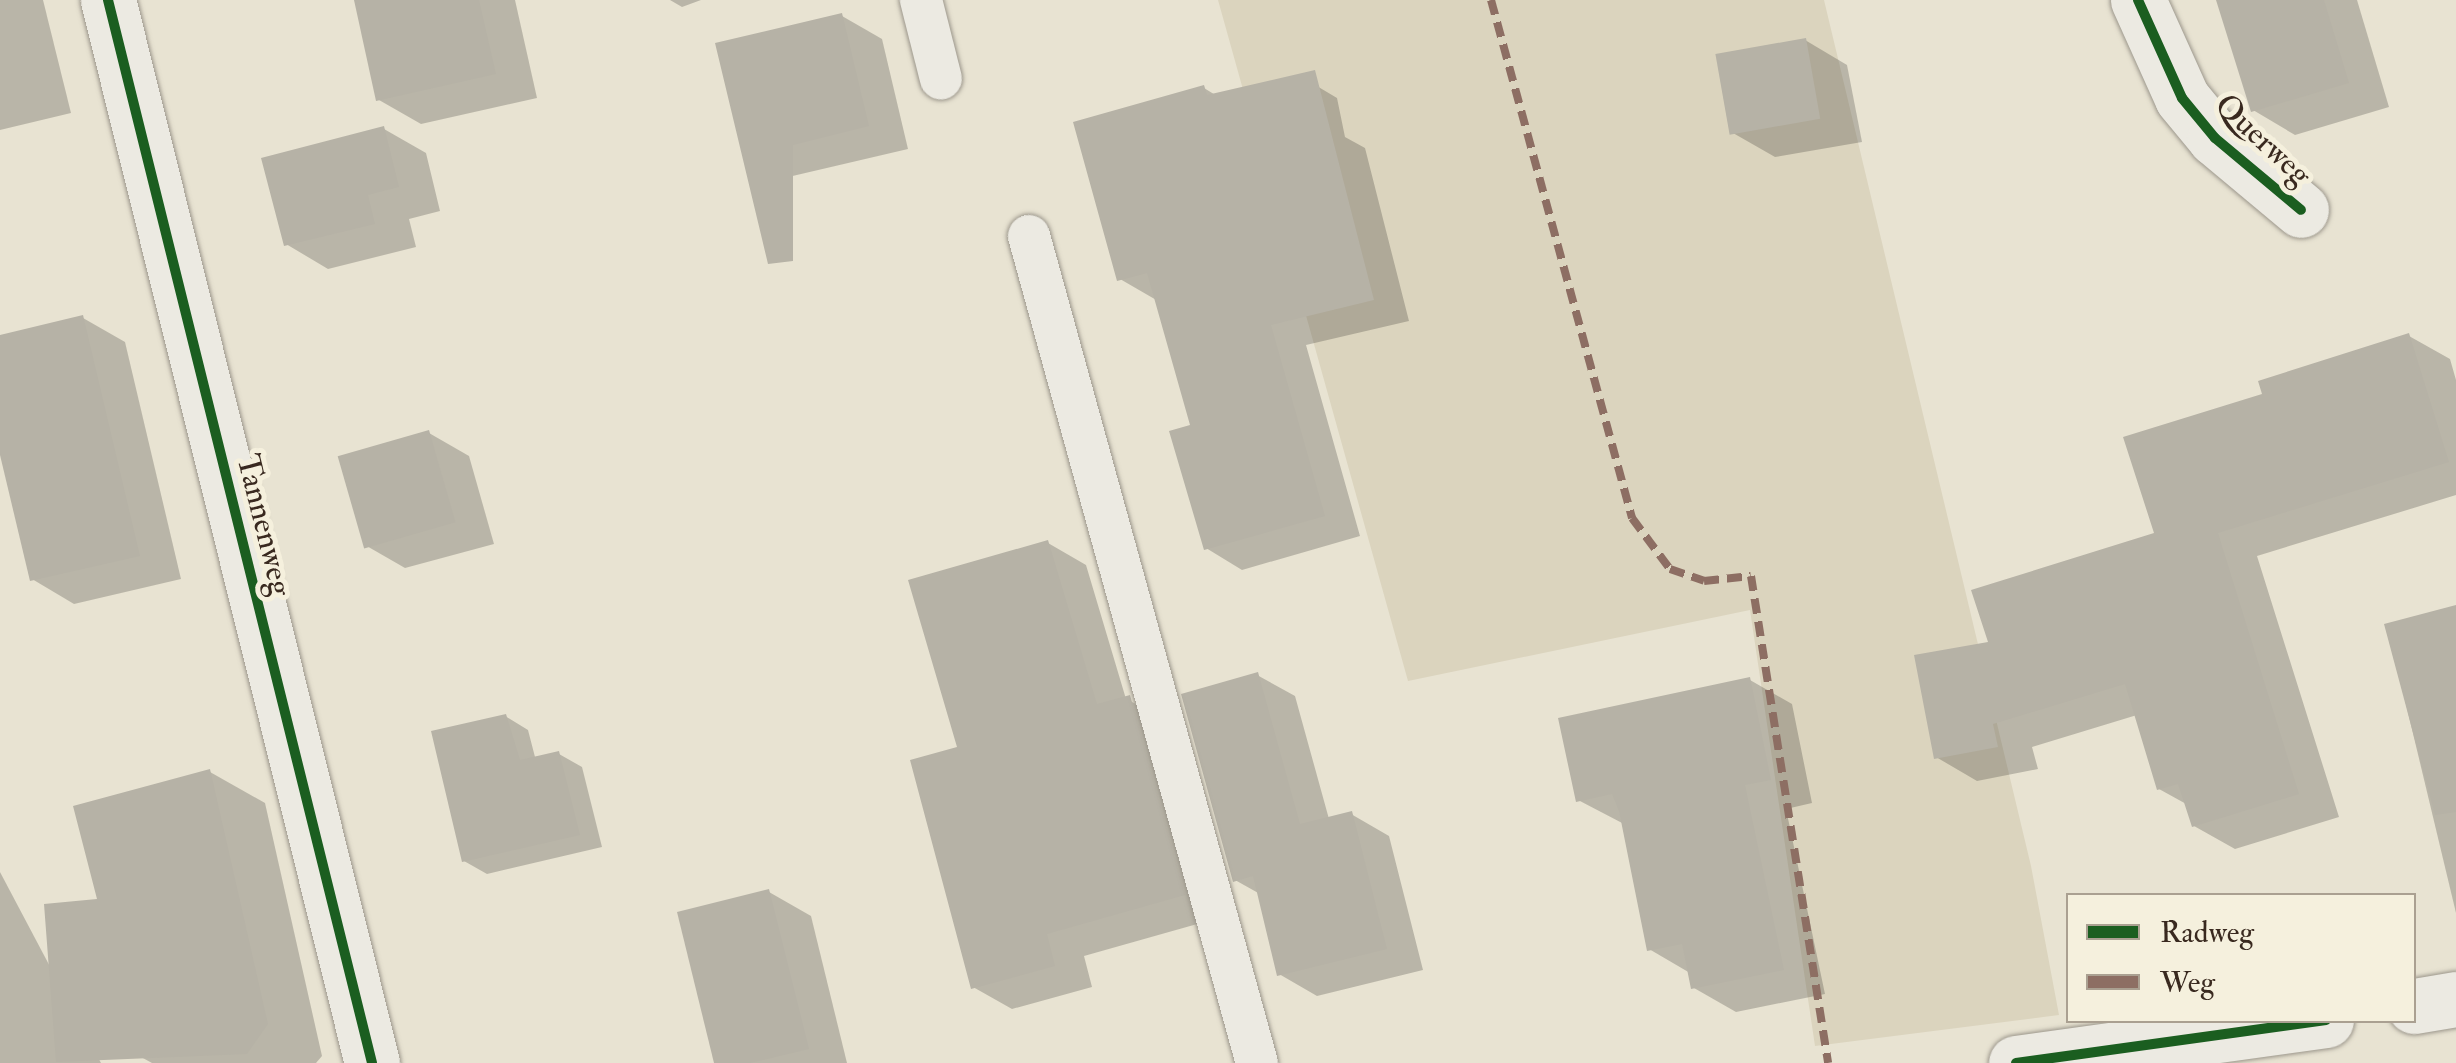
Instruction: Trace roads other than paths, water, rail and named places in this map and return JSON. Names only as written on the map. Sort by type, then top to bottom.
[{"type":"street","name":"Tannenweg","points":[[108,0],[372,1063]]},
{"type":"street","name":"Querweg","points":[[2138,0],[2182,98],[2215,138],[2301,210]]},
{"type":"street","points":[[2416,1006],[2456,1000]]},
{"type":"street","points":[[2016,1063],[2304,1023]]},
{"type":"lane","points":[[921,0],[942,79]]},
{"type":"lane","points":[[1029,236],[1256,1063]]}]
